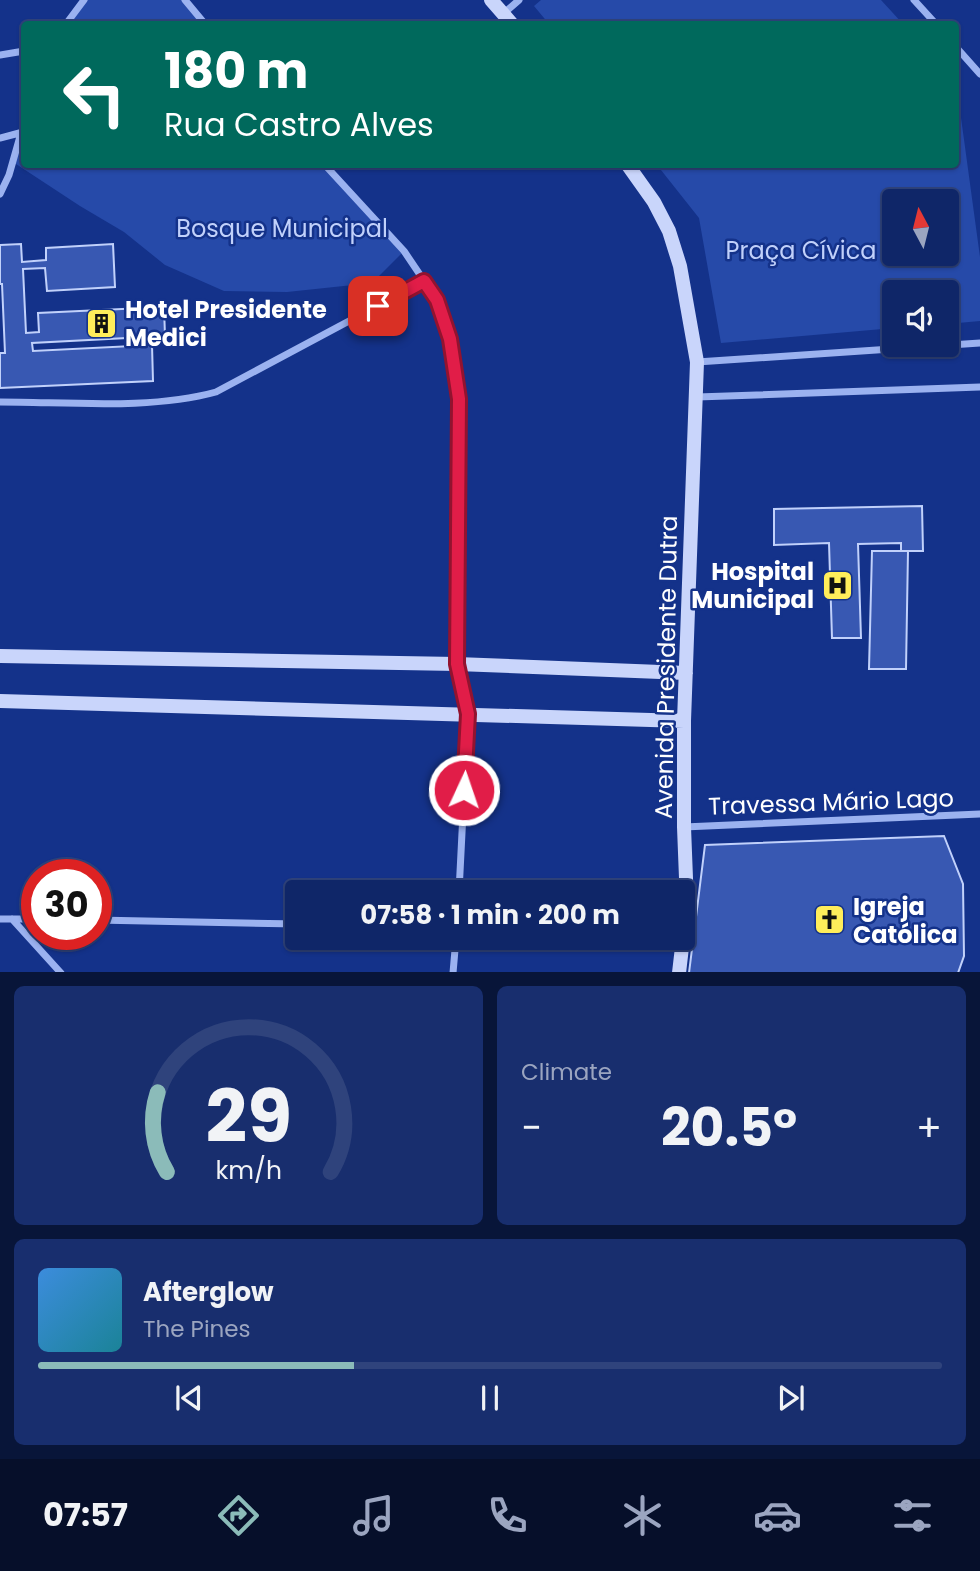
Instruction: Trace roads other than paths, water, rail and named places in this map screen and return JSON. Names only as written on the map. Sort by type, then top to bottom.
[{"type":"street","points":[[70,21],[83,0]]},
{"type":"street","points":[[185,0],[202,21]]},
{"type":"street","points":[[491,0],[508,19],[519,0]]},
{"type":"street","points":[[914,0],[933,21]]},
{"type":"street","points":[[959,50],[980,74]]},
{"type":"street","points":[[0,55],[21,52]]},
{"type":"street","points":[[0,138],[21,133]]},
{"type":"street","points":[[0,194],[21,138]]},
{"type":"street","points":[[328,168],[404,251],[437,300],[450,339],[459,399],[457,664],[468,714],[460,880]]},
{"type":"street","name":"Avenida Presidente Dutra","points":[[630,168],[654,201],[669,231],[680,266],[696,362],[697,397],[684,721],[687,904],[680,972]]},
{"type":"street","points":[[0,402],[195,398],[216,392],[424,281]]},
{"type":"street","points":[[696,362],[980,343]]},
{"type":"street","points":[[697,397],[980,387]]},
{"type":"street","points":[[0,656],[457,664],[686,673]]},
{"type":"street","points":[[0,701],[684,721]]},
{"type":"street","name":"Travessa Mário Lago","points":[[684,827],[980,814]]},
{"type":"street","points":[[0,919],[21,919]]},
{"type":"street","points":[[12,919],[61,972]]},
{"type":"street","points":[[112,920],[285,924]]},
{"type":"street","points":[[455,972],[456,950]]},
{"type":"place","name":"Hotel Presidente Medici","points":[[102,323]]},
{"type":"place","name":"Hospital Municipal","points":[[837,585]]},
{"type":"place","name":"Igreja Católica","points":[[830,920]]},
{"type":"park label","name":"Bosque Municipal","points":[[282,228]]},
{"type":"park label","name":"Praça Cívica","points":[[801,250]]}]
